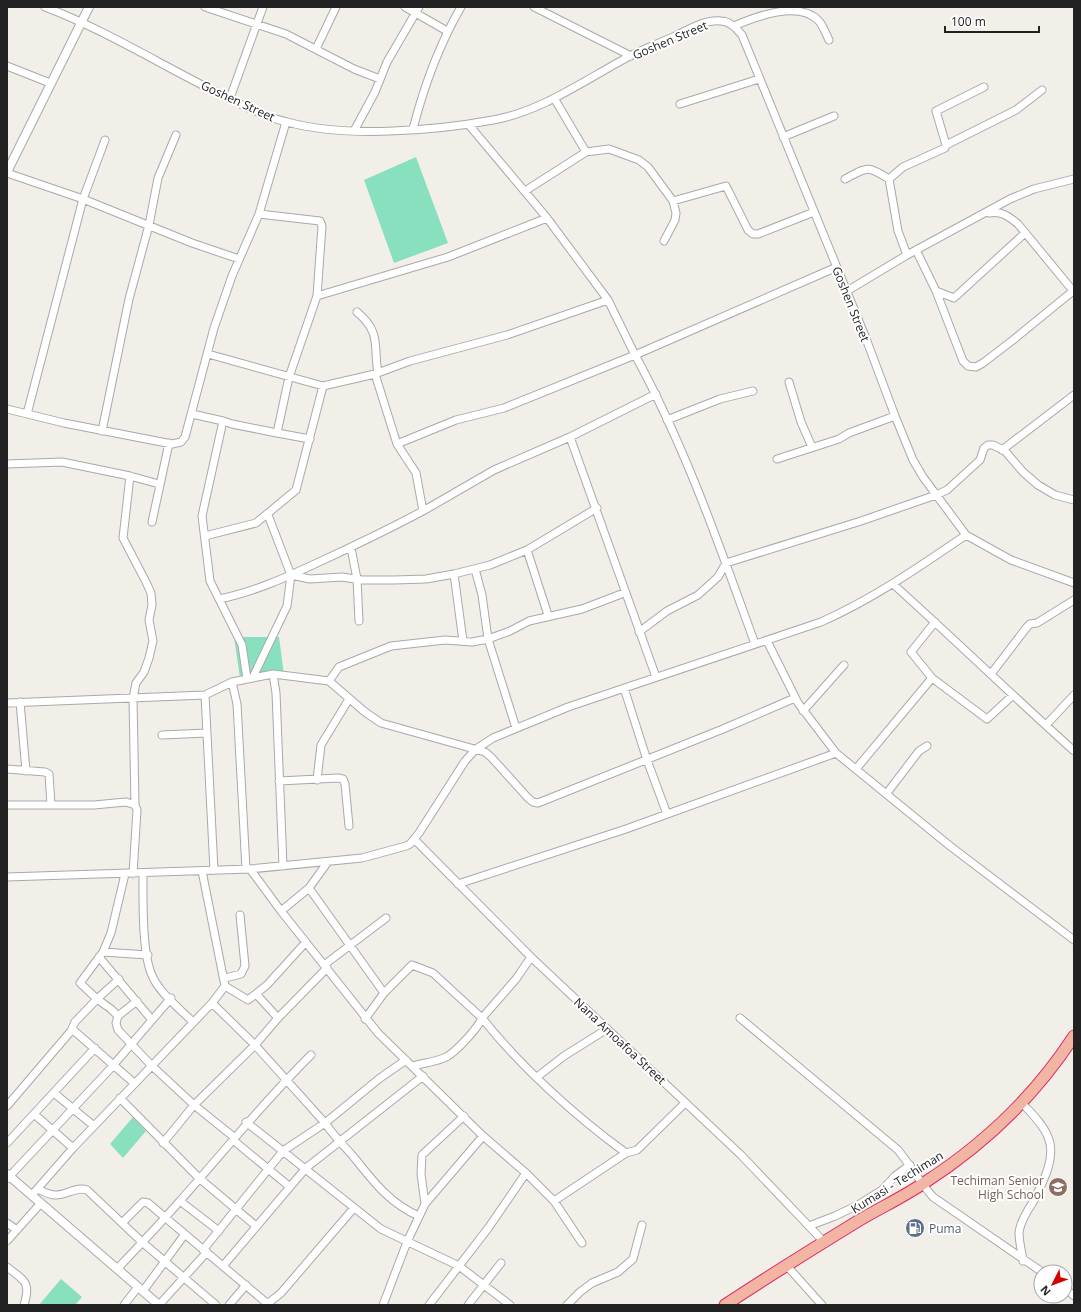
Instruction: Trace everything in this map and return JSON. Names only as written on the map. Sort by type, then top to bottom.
[{"type":"highway","name":"Kumasi - Techiman","points":[[729,1304],[787,1266],[922,1184],[965,1154],[1022,1103],[1074,1036]]},
{"type":"street","name":"Goshen Street","points":[[45,7],[82,21],[155,61],[260,113],[286,122],[318,128],[354,131],[469,125],[499,119],[530,109],[554,98],[631,56],[704,23],[722,21],[734,26],[742,35],[847,291],[913,460],[936,495],[966,535],[1011,560],[1074,584]]},
{"type":"street","points":[[89,7],[9,161],[7,172],[83,199],[192,243],[239,259]]},
{"type":"street","points":[[205,7],[286,34],[316,48],[354,69],[380,79]]},
{"type":"street","points":[[230,98],[264,7]]},
{"type":"street","points":[[316,48],[336,7]]},
{"type":"street","points":[[405,7],[417,10],[447,31]]},
{"type":"street","points":[[413,129],[419,105],[447,31],[461,7]]},
{"type":"street","points":[[534,7],[544,9],[631,56]]},
{"type":"street","points":[[734,26],[764,13],[782,9],[803,11],[811,14],[819,21],[829,40]]},
{"type":"street","points":[[354,131],[387,62],[417,10]]},
{"type":"street","points":[[7,66],[50,83]]},
{"type":"street","points":[[680,104],[759,79]]},
{"type":"street","points":[[946,145],[936,111],[984,87]]},
{"type":"street","points":[[889,179],[903,167],[942,151],[946,145],[1016,110],[1042,90]]},
{"type":"street","points":[[554,98],[586,152]]},
{"type":"street","points":[[783,137],[834,116]]},
{"type":"street","points":[[7,409],[102,431],[169,443],[181,442],[186,437],[217,321],[239,259],[259,214],[286,122]]},
{"type":"street","points":[[469,125],[547,218],[608,300],[668,420],[726,563],[755,644]]},
{"type":"street","points":[[102,431],[129,299],[149,225],[158,178],[176,135]]},
{"type":"street","points":[[27,414],[83,199],[105,140]]},
{"type":"street","points":[[525,192],[586,152],[609,149],[639,160],[648,167],[673,200],[676,213],[664,241]]},
{"type":"street","points":[[845,179],[864,169],[873,169],[889,179],[898,231],[902,246],[907,255]]},
{"type":"street","points":[[847,291],[907,255],[1010,199],[1034,189],[1074,179]]},
{"type":"street","points":[[673,200],[726,186],[748,230],[753,234],[758,234],[814,212]]},
{"type":"street","points":[[916,250],[936,291],[963,361],[968,366],[976,367],[1013,340],[1073,291],[1025,233],[1007,215],[996,212],[984,214]]},
{"type":"street","points":[[259,214],[320,221],[322,226],[317,296],[289,377],[277,433]]},
{"type":"street","points":[[317,296],[448,257],[547,218]]},
{"type":"street","points":[[936,291],[954,298],[1025,233]]},
{"type":"street","points":[[397,444],[456,420],[504,408],[635,356],[837,267]]},
{"type":"street","points":[[208,354],[323,386],[377,374],[410,362],[507,335],[608,300]]},
{"type":"street","points":[[357,312],[366,320],[373,330],[377,374],[397,444],[416,473],[423,510]]},
{"type":"street","points":[[789,382],[801,422],[812,447]]},
{"type":"street","points":[[205,536],[256,523],[268,515],[296,490],[323,386]]},
{"type":"street","points":[[668,420],[720,399],[753,391]]},
{"type":"street","points":[[219,599],[268,585],[351,548],[494,470],[570,437],[656,394]]},
{"type":"street","points":[[1002,450],[1074,395]]},
{"type":"street","points":[[192,414],[223,420],[232,424],[310,439]]},
{"type":"street","points":[[777,458],[839,439],[849,433],[895,416]]},
{"type":"street","points":[[223,420],[202,516],[210,581],[242,646],[250,678]]},
{"type":"street","points":[[570,437],[597,508],[624,593],[656,677]]},
{"type":"street","points":[[152,522],[169,443]]},
{"type":"street","points":[[639,632],[667,611],[698,596],[718,577],[726,563],[861,522],[947,490],[980,460],[984,448],[988,445],[993,445],[1002,450],[1038,484],[1055,495],[1074,500]]},
{"type":"street","points":[[7,464],[62,462],[130,476],[159,484]]},
{"type":"street","points":[[130,476],[123,538],[151,593],[152,605],[149,620],[152,641],[149,658],[144,672],[136,683],[133,698],[135,805],[137,810],[132,874]]},
{"type":"street","points":[[291,575],[302,579],[342,577],[357,579],[426,578],[454,574],[509,559],[527,550],[597,508]]},
{"type":"street","points":[[250,678],[287,606],[291,575],[268,515]]},
{"type":"street","points":[[7,877],[143,874],[248,869],[327,863],[362,858],[397,849],[410,844],[465,761],[476,749],[493,738],[568,707],[767,641],[841,613],[893,584],[966,535]]},
{"type":"street","points":[[351,548],[357,579],[359,621]]},
{"type":"street","points":[[527,550],[548,615]]},
{"type":"street","points":[[475,569],[482,596],[488,639],[516,728]]},
{"type":"street","points":[[454,574],[463,641]]},
{"type":"street","points":[[893,584],[1012,696],[1074,751]]},
{"type":"street","points":[[329,681],[333,673],[339,667],[392,646],[424,641],[472,642],[488,639],[510,631],[529,621],[548,615],[582,609],[624,593]]},
{"type":"street","points":[[990,674],[1026,627],[1030,624],[1037,623],[1074,600]]},
{"type":"street","points":[[935,622],[911,652],[932,678],[987,719],[1012,696]]},
{"type":"street","points":[[767,641],[803,711],[836,753],[950,846],[1074,940]]},
{"type":"street","points":[[803,711],[844,665]]},
{"type":"street","points":[[273,674],[276,693],[283,866]]},
{"type":"street","points":[[7,703],[205,695],[232,682],[273,674],[329,681],[349,699],[381,723],[476,749],[491,757],[528,798],[533,802],[538,803],[647,760],[795,698]]},
{"type":"street","points":[[856,769],[932,678]]},
{"type":"street","points":[[232,682],[237,704],[248,869],[365,1019],[483,1136],[554,1201],[582,1243]]},
{"type":"street","points":[[624,688],[647,760],[667,814]]},
{"type":"street","points":[[205,695],[214,870]]},
{"type":"street","points":[[1046,725],[1074,696]]},
{"type":"street","points":[[317,780],[321,745],[349,699]]},
{"type":"street","points":[[20,702],[26,771]]},
{"type":"street","points":[[162,735],[207,732]]},
{"type":"street","points":[[886,793],[919,751],[927,746]]},
{"type":"street","points":[[458,884],[626,829],[836,753]]},
{"type":"street","points":[[7,770],[45,772],[49,774],[51,805]]},
{"type":"street","points":[[279,781],[343,779],[349,826]]},
{"type":"street","points":[[7,805],[94,805],[126,802],[135,805]]},
{"type":"street","name":"Nana Amoafoa Street","points":[[414,839],[531,957],[740,1155],[825,1243]]},
{"type":"street","points":[[281,912],[310,888],[327,863]]},
{"type":"street","points":[[202,871],[225,982],[248,1000],[257,995],[306,942]]},
{"type":"street","points":[[118,1016],[111,1008],[97,999],[80,983],[101,954],[111,933],[125,874]]},
{"type":"street","points":[[143,874],[148,955],[151,973],[170,998],[193,1022]]},
{"type":"street","points":[[310,888],[384,993]]},
{"type":"street","points":[[35,1192],[73,1148],[212,1003],[225,982],[241,974],[245,966],[240,915]]},
{"type":"street","points":[[162,1143],[194,1105],[255,1045],[325,967],[386,918]]},
{"type":"street","points":[[101,954],[148,955]]},
{"type":"street","points":[[101,954],[152,1020]]},
{"type":"street","points":[[413,1066],[445,1058],[451,1054],[477,1027],[482,1018],[516,979],[531,957]]},
{"type":"street","points":[[365,1019],[384,993],[412,965],[432,973],[482,1018],[502,1043],[585,1123],[626,1153]]},
{"type":"street","points":[[7,1106],[72,1028],[75,1022],[119,979]]},
{"type":"street","points":[[257,995],[278,1018]]},
{"type":"street","points":[[170,998],[112,1066],[8,1176],[35,1192],[58,1195],[84,1189],[142,1242],[216,1305]]},
{"type":"street","points":[[137,1002],[118,1016],[116,1027],[132,1042],[151,1065],[194,1105],[268,1170],[290,1187]]},
{"type":"street","points":[[212,1003],[255,1045],[325,1123],[340,1143],[378,1187],[402,1208],[419,1216]]},
{"type":"street","points":[[740,1018],[889,1142],[910,1165],[922,1184],[933,1197],[983,1230],[1033,1266]]},
{"type":"street","points":[[72,1028],[95,1048],[112,1066],[134,1083]]},
{"type":"street","points":[[537,1077],[564,1056],[607,1029]]},
{"type":"street","points":[[7,1143],[95,1048]]},
{"type":"street","points":[[118,1269],[234,1139],[246,1122],[311,1054]]},
{"type":"street","points":[[35,1192],[42,1203],[159,1305],[205,1251],[219,1231],[284,1151],[325,1123],[380,1078],[406,1060]]},
{"type":"street","points":[[223,1266],[306,1168],[340,1143],[423,1076]]},
{"type":"street","points":[[54,1092],[94,1126]]},
{"type":"street","points":[[120,1098],[162,1143],[199,1178],[256,1226]]},
{"type":"street","points":[[554,1201],[626,1153],[637,1150],[685,1103]]},
{"type":"street","points":[[1022,1103],[1038,1121],[1049,1137],[1050,1149],[1049,1163],[1043,1182],[1023,1220],[1019,1233],[1024,1261]]},
{"type":"street","points":[[34,1114],[73,1148]]},
{"type":"street","points":[[425,1204],[421,1174],[422,1155],[464,1116]]},
{"type":"street","points":[[246,1122],[306,1168],[380,1229],[459,1266],[483,1284],[501,1302],[510,1305]]},
{"type":"street","points":[[383,1305],[407,1242],[425,1204],[483,1136]]},
{"type":"street","points":[[809,1226],[858,1205],[882,1190],[895,1176],[910,1165]]},
{"type":"street","points":[[429,1305],[526,1174]]},
{"type":"street","points":[[180,1201],[219,1231]]},
{"type":"street","points":[[122,1223],[145,1202],[267,1304],[281,1293],[353,1208]]},
{"type":"street","points":[[7,1241],[42,1203]]},
{"type":"street","points":[[7,1223],[17,1230]]},
{"type":"street","points":[[567,1305],[592,1283],[601,1281],[618,1272],[633,1260],[642,1225]]},
{"type":"street","points":[[124,1305],[165,1261],[185,1234]]},
{"type":"street","points":[[468,1305],[501,1263]]},
{"type":"street","points":[[787,1266],[822,1305]]},
{"type":"street","points":[[7,1267],[26,1285],[28,1290],[24,1305]]},
{"type":"street","points":[[229,1305],[246,1285]]},
{"type":"green space","points":[[416,157],[448,243],[394,263],[364,180]]},
{"type":"green space","points":[[234,637],[279,637],[284,675],[240,678]]},
{"type":"green space","points":[[133,1117],[146,1131],[123,1158],[110,1144]]},
{"type":"green space","points":[[61,1279],[82,1297],[75,1305],[39,1305]]},
{"type":"place","name":"Techiman Senior High School","points":[[1058,1187]]},
{"type":"place","name":"Puma","points":[[915,1228]]}]
